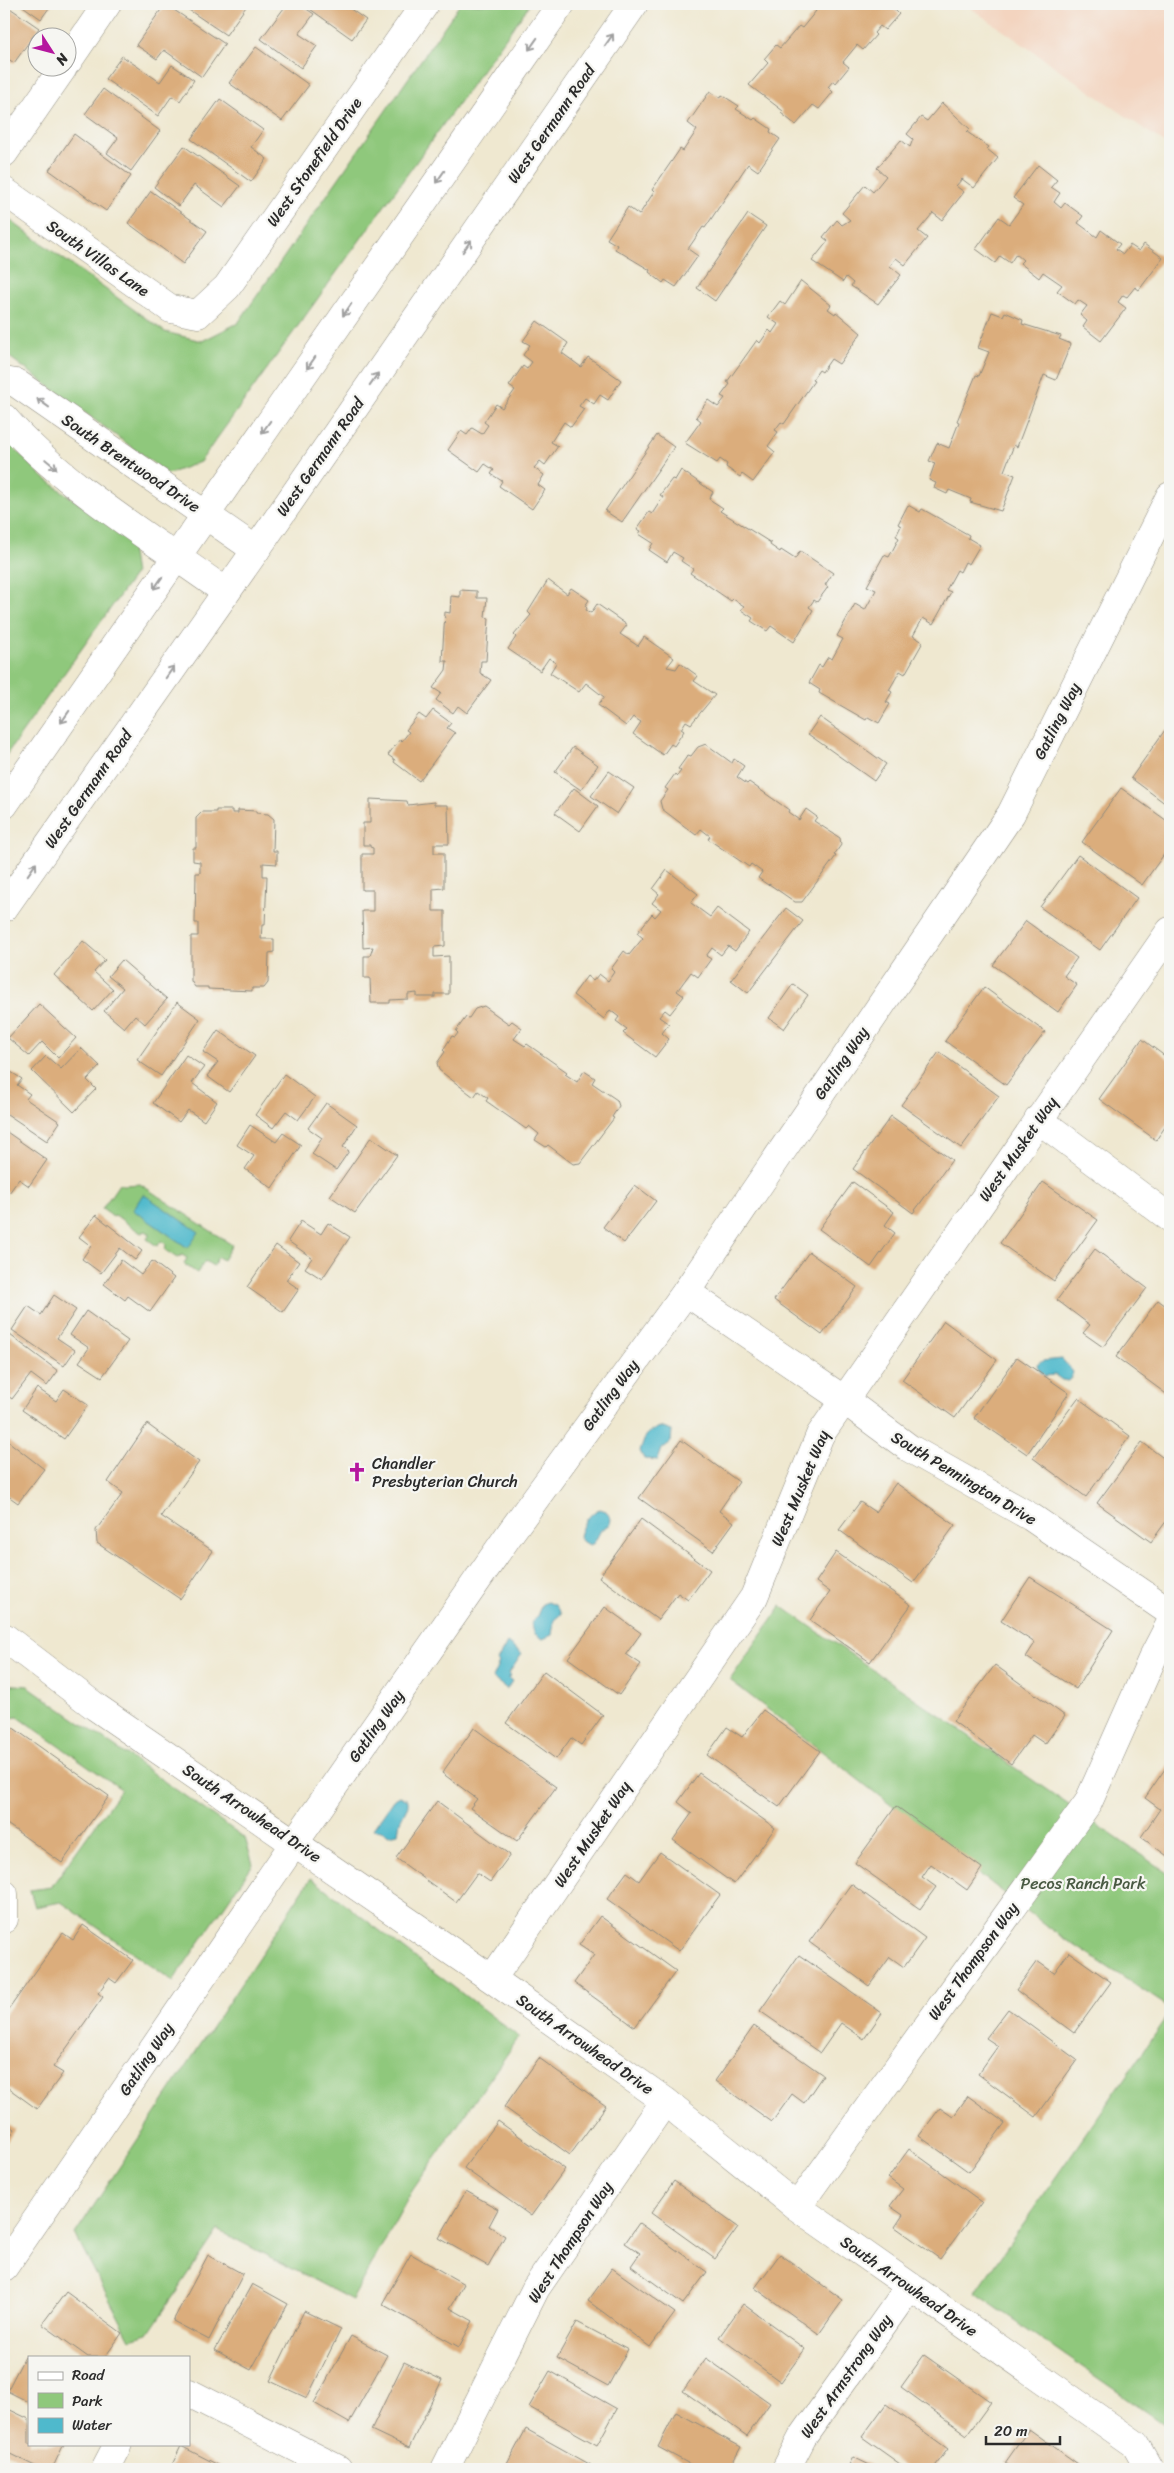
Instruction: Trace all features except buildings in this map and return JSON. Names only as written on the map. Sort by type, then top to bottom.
[{"type":"street","points":[[78,46],[107,4]]},
{"type":"street","name":"West Stonefield Drive","points":[[198,314],[227,287],[425,4]]},
{"type":"street","points":[[4,805],[561,4]]},
{"type":"street","name":"West Germann Road","points":[[4,908],[256,550],[634,4]]},
{"type":"street","points":[[4,153],[56,78]]},
{"type":"street","name":"South Villas Lane","points":[[4,191],[170,309],[198,314]]},
{"type":"street","name":"South Brentwood Drive","points":[[4,381],[16,383],[256,550]]},
{"type":"street","points":[[4,418],[24,441],[76,484],[226,592]]},
{"type":"street","name":"Gatling Way","points":[[4,2267],[295,1842],[511,1532],[686,1292],[1011,814],[1170,496]]},
{"type":"street","name":"West Musket Way","points":[[492,1979],[754,1597],[820,1435],[1170,930]]},
{"type":"street","points":[[1038,1119],[1170,1218]]},
{"type":"street","name":"South Pennington Drive","points":[[686,1292],[844,1400],[909,1448],[1031,1517],[1170,1612]]},
{"type":"street","name":"West Thompson Way","points":[[797,2207],[1088,1803],[1152,1659],[1170,1624]]},
{"type":"street","name":"South Arrowhead Drive","points":[[4,1637],[96,1707],[295,1842],[665,2101],[797,2207],[1135,2444],[1149,2469]]},
{"type":"street","name":"West Thompson Way","points":[[445,2469],[536,2288],[665,2101]]},
{"type":"street","name":"West Armstrong Way","points":[[786,2469],[802,2438],[910,2286]]},
{"type":"street","points":[[190,2394],[338,2469]]},
{"type":"street","points":[[105,2469],[117,2446]]},
{"type":"shaded area","points":[[965,4],[1170,4],[1170,147]]},
{"type":"green space","points":[[460,4],[530,4],[200,462],[168,474],[4,353],[4,218],[165,332],[202,341],[238,323]]},
{"type":"green space","points":[[4,438],[44,478],[130,540],[135,574],[4,758]]},
{"type":"green space","points":[[119,1184],[140,1184],[232,1245],[223,1260],[218,1257],[213,1266],[205,1261],[197,1273],[184,1264],[187,1258],[182,1255],[177,1258],[165,1250],[166,1244],[161,1241],[157,1246],[147,1239],[150,1234],[146,1231],[141,1233],[115,1215],[113,1217],[102,1209]]},
{"type":"green space","name":"Pecos Ranch Park","points":[[781,1606],[1170,1875],[1170,2008],[1053,1931],[730,1680]]},
{"type":"green space","points":[[4,1684],[28,1686],[245,1838],[253,1864],[173,1981],[61,1902],[35,1907],[30,1890],[51,1887],[121,1789],[18,1717],[4,1719]]},
{"type":"green space","points":[[311,1878],[519,2037],[412,2191],[352,2300],[218,2230],[148,2334],[130,2339],[75,2234]]},
{"type":"green space","points":[[1170,2013],[1170,2428],[975,2293]]},
{"type":"water","points":[[143,1194],[199,1232],[188,1248],[133,1210]]},
{"type":"water","points":[[1062,1359],[1073,1372],[1068,1381],[1062,1380],[1055,1375],[1045,1376],[1038,1369],[1037,1365],[1042,1361]]},
{"type":"water","points":[[660,1427],[672,1431],[671,1442],[662,1449],[658,1460],[644,1459],[640,1451],[644,1439],[648,1434]]},
{"type":"water","points":[[600,1509],[606,1511],[611,1519],[610,1524],[601,1530],[594,1543],[590,1545],[583,1542],[579,1537],[580,1533],[590,1516]]},
{"type":"water","points":[[548,1602],[555,1605],[561,1614],[554,1620],[552,1635],[543,1639],[535,1634],[531,1624],[542,1604]]},
{"type":"water","points":[[507,1643],[522,1654],[509,1673],[511,1675],[508,1678],[512,1681],[507,1689],[492,1678],[499,1663],[497,1661]]},
{"type":"water","points":[[400,1796],[408,1800],[408,1805],[400,1821],[398,1833],[389,1835],[381,1830],[373,1829],[393,1800]]},
{"type":"place","name":"Chandler Presbyterian Church","points":[[357,1472]]}]
